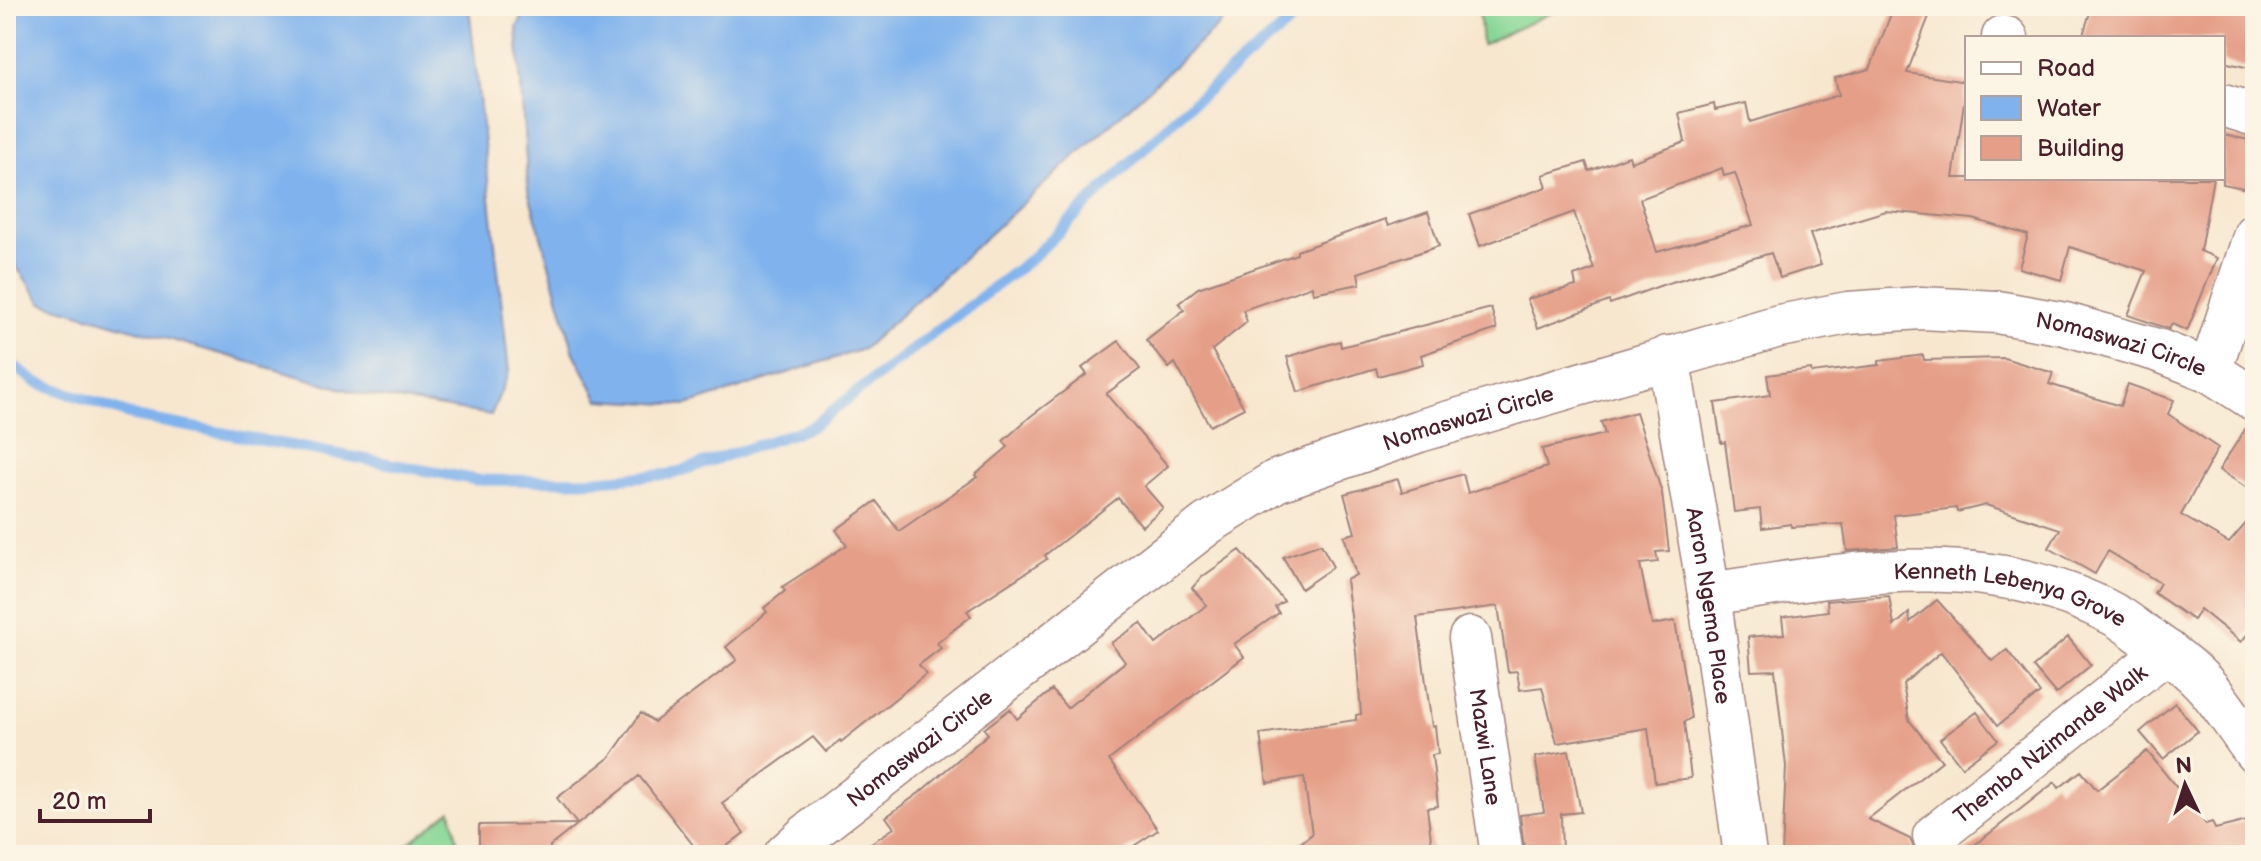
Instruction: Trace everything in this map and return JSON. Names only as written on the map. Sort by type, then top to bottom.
[{"type":"street","points":[[2225,106],[2255,115]]},
{"type":"street","points":[[2210,371],[2255,234]]},
{"type":"street","name":"Nomaswazi Circle","points":[[785,855],[1207,524],[1276,481],[1419,431],[1793,323],[1848,313],[1921,308],[1997,312],[2065,324],[2160,351],[2210,371],[2255,400]]},
{"type":"street","name":"Aaron Ngema Place","points":[[1668,357],[1709,594],[1745,855]]},
{"type":"street","name":"Kenneth Lebenya Grove","points":[[1709,594],[1868,571],[1983,572],[2062,591],[2114,614],[2167,651],[2208,687],[2255,752]]},
{"type":"street","name":"Mazwi Lane","points":[[1470,638],[1502,855]]},
{"type":"street","name":"Themba Nzimande Walk","points":[[1934,836],[2167,651]]},
{"type":"green space","points":[[1479,6],[1566,6],[1482,45]]},
{"type":"green space","points":[[451,810],[460,855],[394,855]]},
{"type":"water","points":[[6,6],[469,6],[509,372],[491,415],[361,394],[42,303],[6,252]]},
{"type":"water","points":[[529,6],[1240,6],[863,349],[687,405],[599,400],[574,353],[528,190],[517,27]]},
{"type":"building","points":[[1894,6],[1933,6],[1907,73],[1965,82],[1953,178],[2213,180],[2200,251],[2217,258],[2187,331],[2172,324],[2169,329],[2128,315],[2146,271],[2070,247],[2061,280],[2019,268],[2028,235],[1973,219],[1886,211],[1810,234],[1821,265],[1780,278],[1771,253],[1665,284],[1610,304],[1609,301],[1538,328],[1527,299],[1576,286],[1574,276],[1594,269],[1574,212],[1480,246],[1469,214],[1547,187],[1543,175],[1586,162],[1589,171],[1629,156],[1631,162],[1685,142],[1679,113],[1714,104],[1715,110],[1746,103],[1750,122],[1839,95],[1835,78],[1870,69]],"holes":[[[1722,168],[1724,176],[1735,173],[1753,225],[1657,252],[1640,199]]]},
{"type":"building","points":[[2092,6],[2255,6],[2255,43],[2250,68],[2225,62],[2225,36],[2083,36]]},
{"type":"building","points":[[2225,135],[2255,141],[2248,189],[2223,184]]},
{"type":"building","points":[[1428,212],[1439,246],[1358,273],[1360,284],[1313,293],[1312,286],[1243,310],[1247,322],[1212,350],[1244,408],[1210,426],[1175,363],[1169,368],[1146,340],[1184,310],[1179,303],[1198,288],[1385,219],[1388,226]]},
{"type":"building","points":[[1491,308],[1497,329],[1421,355],[1423,364],[1378,376],[1376,368],[1298,392],[1287,357],[1340,341],[1341,347]]},
{"type":"building","points":[[1119,341],[1140,369],[1106,394],[1168,466],[1144,486],[1163,508],[1142,526],[1118,498],[1045,555],[1047,559],[967,611],[971,616],[937,643],[941,648],[919,665],[926,674],[841,742],[826,752],[813,737],[722,803],[744,833],[715,855],[701,855],[639,776],[550,846],[550,855],[479,855],[479,825],[577,824],[557,798],[610,757],[641,713],[654,722],[737,660],[726,647],[767,612],[764,608],[785,591],[782,587],[847,545],[836,530],[876,501],[899,531],[977,477],[975,475],[1008,447],[1003,441],[1087,374],[1082,368]]},
{"type":"building","points":[[1923,355],[1924,360],[2004,358],[2053,373],[2049,384],[2120,406],[2128,384],[2174,400],[2168,414],[2218,448],[2181,515],[2229,543],[2255,513],[2255,625],[2241,642],[2200,609],[2193,620],[2154,593],[2160,583],[2108,551],[2095,574],[2049,548],[2060,529],[1986,505],[1957,512],[1956,508],[1894,515],[1898,547],[1847,551],[1843,524],[1791,527],[1791,524],[1762,528],[1760,509],[1734,512],[1725,442],[1721,443],[1715,403],[1770,395],[1767,375],[1879,365],[1879,361]]},
{"type":"building","points":[[1636,412],[1662,493],[1669,551],[1656,552],[1658,562],[1640,564],[1652,625],[1675,621],[1691,718],[1684,722],[1691,778],[1655,783],[1648,728],[1557,743],[1542,687],[1520,690],[1517,671],[1508,672],[1498,606],[1417,617],[1438,754],[1432,755],[1438,806],[1427,808],[1433,855],[1285,855],[1312,834],[1304,777],[1267,783],[1260,734],[1356,720],[1356,715],[1361,714],[1346,580],[1356,575],[1344,536],[1355,533],[1344,494],[1398,479],[1402,492],[1463,474],[1468,493],[1547,467],[1542,449],[1605,434],[1601,422]]},
{"type":"building","points":[[2249,423],[2255,424],[2255,493],[2219,470]]},
{"type":"building","points":[[1321,544],[1333,567],[1301,589],[1283,557]]},
{"type":"building","points":[[1240,550],[1284,601],[1275,607],[1279,613],[1234,644],[1244,657],[1109,760],[1158,830],[1120,855],[853,855],[894,828],[886,817],[988,734],[984,729],[1010,709],[1017,719],[1052,690],[1067,708],[1125,662],[1111,643],[1141,623],[1156,644],[1207,605],[1192,588],[1202,577]]},
{"type":"building","points":[[1889,596],[1894,626],[1909,613],[1910,622],[1937,600],[1992,661],[2007,650],[2040,693],[1998,725],[1941,652],[1903,684],[1909,720],[1942,761],[1868,819],[1910,839],[1921,855],[1782,855],[1786,766],[1775,670],[1751,671],[1748,637],[1784,634],[1782,617],[1828,611],[1827,601]]},
{"type":"building","points":[[2068,637],[2091,665],[2056,694],[2033,667]]},
{"type":"building","points":[[2175,703],[2198,731],[2163,759],[2140,732]]},
{"type":"building","points":[[1977,712],[1998,740],[1962,767],[1940,739]]},
{"type":"building","points":[[1569,751],[1581,812],[1561,814],[1562,855],[1525,855],[1520,815],[1544,812],[1535,757]]},
{"type":"building","points":[[2147,751],[2206,824],[2212,822],[2215,829],[2255,819],[2255,855],[1962,855],[2055,782],[2059,788],[2081,771],[2097,790]]},
{"type":"waterway","points":[[6,360],[36,382],[137,417],[477,480],[585,481],[672,474],[811,427],[1032,258],[1182,112],[1309,6]]}]
